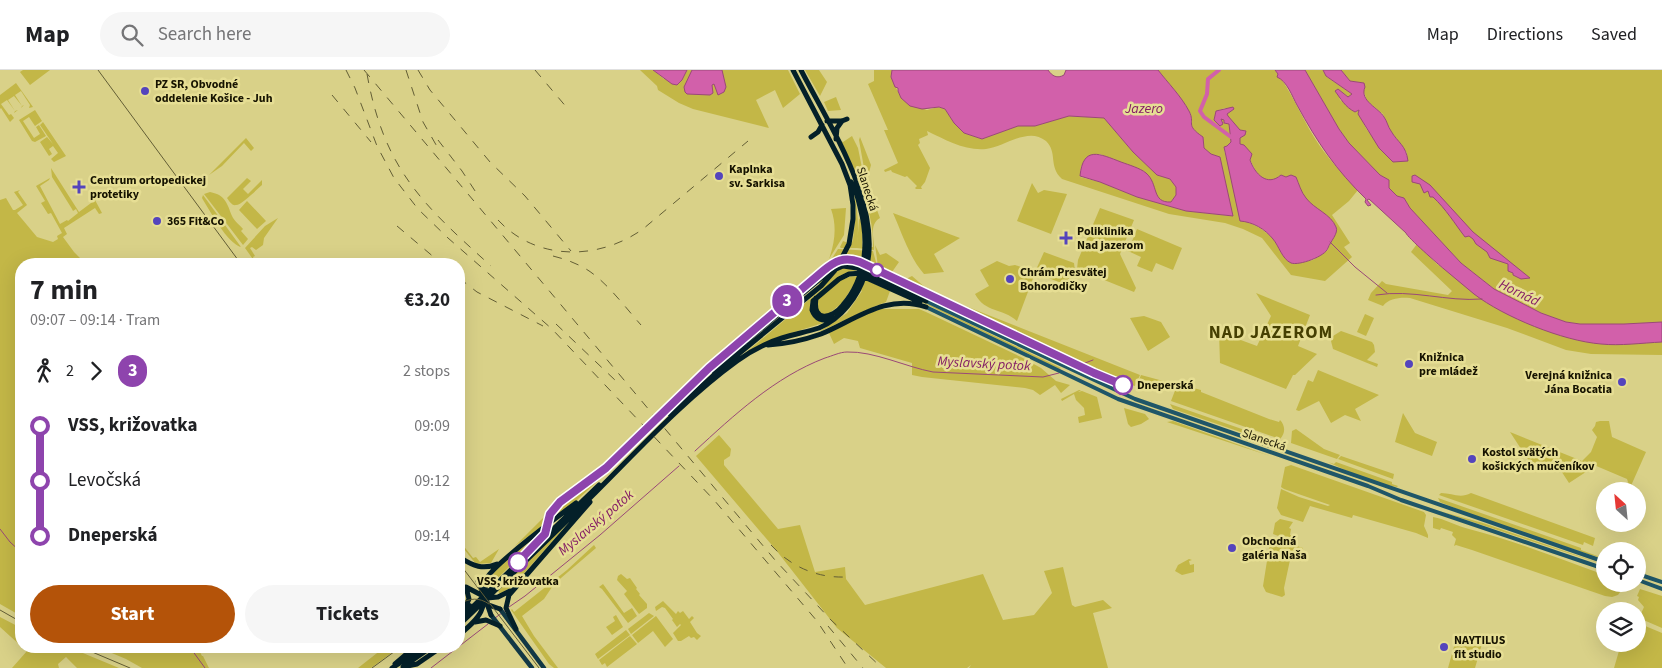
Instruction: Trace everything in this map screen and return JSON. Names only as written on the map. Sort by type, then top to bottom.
[{"type":"highway","name":"Slanecká","points":[[793,70],[824,123],[836,139],[854,176],[862,199],[868,231],[867,247]]},
{"type":"highway","name":"Slanecká","points":[[801,70],[824,123],[827,135],[847,178]]},
{"type":"highway","points":[[827,135],[820,134],[811,137],[818,132],[824,123],[845,120],[837,128],[836,139]]},
{"type":"highway","points":[[687,398],[821,286],[838,265],[850,239],[853,219],[853,205],[847,178]]},
{"type":"highway","points":[[672,414],[742,357],[763,345],[829,323],[847,306],[855,292],[867,247],[860,206],[853,185],[847,178]]},
{"type":"highway","points":[[497,624],[490,617],[486,604],[487,577],[504,560],[542,530],[556,525],[595,493],[687,398],[745,342],[827,273],[847,266],[868,273],[926,304]]},
{"type":"highway","points":[[838,316],[829,320],[817,318],[811,308],[813,301],[842,277],[849,274],[868,273]]},
{"type":"highway","points":[[857,274],[926,304]]},
{"type":"highway","points":[[816,298],[815,307],[817,311],[821,315],[828,316],[840,308],[855,292]]},
{"type":"highway","points":[[763,345],[784,344],[810,337],[884,305],[926,304]]},
{"type":"highway","points":[[465,613],[635,451]]},
{"type":"highway","points":[[516,629],[506,614],[507,599],[583,511],[595,493]]},
{"type":"highway","points":[[465,561],[475,567],[482,568],[492,566],[504,560]]},
{"type":"highway","points":[[478,581],[485,597]]},
{"type":"highway","points":[[465,607],[469,601],[466,587],[485,597],[499,597],[513,590]]},
{"type":"highway","points":[[465,630],[474,622],[486,604]]},
{"type":"highway","points":[[465,609],[486,604],[500,609]]},
{"type":"highway","points":[[474,622],[490,617]]},
{"type":"highway","points":[[392,668],[408,653]]},
{"type":"highway","points":[[392,668],[415,653]]},
{"type":"highway","points":[[402,667],[423,653]]},
{"type":"highway","points":[[402,667],[417,664],[433,653]]},
{"type":"main road","name":"Slanecká","points":[[926,304],[1135,399],[1596,559]]},
{"type":"main road","name":"Slanecká","points":[[926,304],[1065,374],[1134,406],[1596,566]]},
{"type":"main road","points":[[1646,577],[1662,582]]},
{"type":"main road","points":[[1646,583],[1662,589]]},
{"type":"main road","points":[[500,609],[506,614]]},
{"type":"main road","points":[[497,624],[532,668]]},
{"type":"main road","points":[[516,629],[544,668]]},
{"type":"shaded area","points":[[23,70],[50,70],[30,85],[20,72]]},
{"type":"shaded area","points":[[640,70],[653,70],[664,79],[682,80],[687,70],[788,70],[800,94],[783,108],[775,90],[756,100],[769,128],[693,109],[679,103],[658,90],[657,86]]},
{"type":"shaded area","points":[[805,70],[819,70],[827,82],[820,96]]},
{"type":"shaded area","points":[[874,70],[892,70],[891,77],[901,98],[907,103],[927,110],[938,107],[945,109],[954,123],[964,133],[982,139],[1018,126],[1035,126],[1069,116],[1104,118],[1133,152],[1157,175],[1170,179],[1176,187],[1176,195],[1171,202],[1163,202],[1158,199],[1145,172],[1100,154],[1081,166],[1080,177],[1100,182],[1137,197],[1186,211],[1232,216],[1220,157],[1211,154],[1204,148],[1203,137],[1192,126],[1191,115],[1186,105],[1158,70],[1275,70],[1319,144],[1334,165],[1358,190],[1349,201],[1332,215],[1350,243],[1344,247],[1352,257],[1325,281],[1291,275],[1262,238],[1243,229],[1225,223],[1169,214],[1062,179],[1055,169],[1050,146],[1039,137],[1024,136],[986,149],[978,149],[956,144],[927,131],[928,135],[919,139],[920,143],[918,145],[930,168],[921,187],[922,189],[916,189],[917,186],[907,176],[905,177],[891,170],[885,172],[884,170],[898,163],[884,130],[888,130],[868,84],[874,81]],"holes":[[[1233,108],[1227,114],[1240,130],[1246,131],[1240,138],[1240,144],[1244,145],[1261,177],[1267,180],[1281,175],[1296,177],[1306,199],[1334,225],[1336,231],[1328,250],[1313,260],[1294,264],[1282,254],[1273,238],[1248,222],[1225,154],[1224,148],[1231,142],[1229,124],[1224,122],[1224,119],[1221,119],[1221,121],[1214,120],[1216,111]]]},
{"type":"shaded area","points":[[1305,70],[1323,70],[1327,77],[1352,94],[1348,97],[1338,89],[1335,91],[1340,100],[1356,112],[1359,110],[1358,113],[1366,129],[1383,152],[1395,162],[1407,156],[1407,153],[1390,130],[1383,114],[1367,101],[1364,83],[1350,81],[1341,70],[1662,70],[1662,322],[1580,324],[1566,322],[1541,313],[1494,289],[1461,263],[1410,208],[1404,198],[1397,196],[1389,188],[1389,180],[1380,175],[1349,143]]},
{"type":"shaded area","points":[[16,83],[33,107],[29,108],[30,105],[21,91],[15,95],[22,106],[14,96],[8,100],[15,111],[7,100],[1,104],[9,115],[11,114],[14,118],[10,122],[0,109],[0,95]]},
{"type":"shaded area","points":[[836,97],[841,110],[828,111],[824,102]]},
{"type":"shaded area","points":[[35,110],[42,121],[35,126],[29,117],[23,121],[34,138],[40,134],[36,127],[39,125],[46,136],[35,142],[32,141],[19,120]]},
{"type":"shaded area","points":[[43,122],[66,156],[54,162],[51,159],[58,153],[53,146],[49,149],[52,154],[49,156],[40,142],[47,137],[53,144],[40,125]]},
{"type":"shaded area","points":[[852,136],[858,148],[863,173],[880,218],[876,221],[873,229],[874,250],[857,248],[859,218],[862,224],[862,247],[873,247],[873,237],[868,209],[857,172],[841,141],[843,142]]},
{"type":"shaded area","points":[[860,137],[871,165],[868,176],[864,168]]},
{"type":"shaded area","points":[[246,138],[254,148],[251,151],[244,143],[222,166],[209,175]]},
{"type":"shaded area","points":[[51,168],[79,212],[95,200],[102,213],[99,214],[95,208],[64,228],[67,234],[63,237],[80,258],[15,258],[15,613],[0,604],[0,200],[6,198],[13,210],[15,210],[23,205],[14,192],[20,190],[18,192],[27,205],[17,213],[37,237],[53,242],[62,233],[51,213],[48,214],[41,203],[45,201],[36,186],[50,178],[40,186],[60,224],[68,221],[78,213],[76,209],[73,211],[52,177]]},
{"type":"shaded area","points":[[247,178],[251,181],[243,189],[248,194],[262,180],[262,185],[242,202],[233,205],[227,198]]},
{"type":"shaded area","points":[[1032,183],[1038,193],[1044,190],[1067,194],[1051,234],[1017,221]]},
{"type":"shaded area","points":[[854,191],[858,219],[857,248],[841,248],[843,241],[851,244],[853,240],[856,212]]},
{"type":"shaded area","points":[[210,192],[223,198],[233,218],[243,229],[241,231],[248,239],[243,245],[204,194]]},
{"type":"shaded area","points":[[203,195],[241,247],[230,239],[219,226],[202,198]]},
{"type":"shaded area","points":[[247,201],[266,221],[257,229],[239,210]]},
{"type":"shaded area","points":[[846,208],[844,235],[829,259],[834,234],[831,209]]},
{"type":"shaded area","points":[[1100,208],[1134,220],[1120,254],[1136,288],[1134,292],[1077,269],[1078,260]]},
{"type":"shaded area","points":[[893,213],[960,238],[934,254],[944,272],[924,274],[910,253]]},
{"type":"shaded area","points":[[278,218],[264,238],[263,245],[256,250],[252,247],[250,248],[255,256],[252,258],[245,248],[265,226]]},
{"type":"shaded area","points":[[1137,229],[1182,248],[1173,270],[1156,263],[1152,272],[1137,266],[1141,257],[1128,251]]},
{"type":"shaded area","points":[[1417,244],[1437,264],[1500,310],[1537,327],[1575,339],[1601,344],[1662,342],[1662,355],[1591,354],[1566,350],[1507,328],[1410,298],[1388,301],[1383,306],[1368,300],[1371,293],[1382,281],[1386,284],[1448,295],[1452,291],[1411,252]]},
{"type":"shaded area","points":[[875,245],[880,255],[886,253],[899,262],[892,272],[878,266]]},
{"type":"shaded area","points":[[838,249],[873,251],[877,266],[871,266],[852,258],[837,260],[759,324],[760,320],[831,260]]},
{"type":"shaded area","points":[[1044,252],[1074,263],[1075,271],[1067,269],[1065,275],[1069,278],[1067,285],[1035,273],[1017,321],[979,300],[975,294],[989,286],[980,270],[997,261],[1035,272]]},
{"type":"shaded area","points":[[842,268],[857,270],[838,277],[810,302],[810,310],[823,323],[775,338],[744,354],[823,288],[818,283]]},
{"type":"shaded area","points":[[857,276],[890,291],[886,302],[817,333],[847,313],[862,291],[853,286],[842,303],[827,315],[821,314],[817,308],[818,300],[835,284],[846,278]]},
{"type":"shaded area","points":[[912,276],[935,294],[1140,375],[1135,386],[1123,382],[1122,384],[1106,378],[902,281]]},
{"type":"shaded area","points":[[895,289],[941,310],[1061,368],[1059,369]]},
{"type":"shaded area","points":[[920,293],[1125,390],[1104,383],[932,301]]},
{"type":"shaded area","points":[[1256,293],[1310,315],[1298,346],[1317,354],[1293,375],[1286,389],[1220,363],[1219,332],[1257,346],[1271,316]]},
{"type":"shaded area","points":[[881,309],[919,309],[1021,357],[1041,368],[1056,381],[1070,385],[1061,393],[1055,385],[1040,395],[1033,390],[1025,388],[922,377],[912,375],[912,363],[860,348],[858,341],[844,338],[834,344],[829,333],[812,340],[866,314]]},
{"type":"shaded area","points":[[1365,314],[1374,318],[1366,336],[1357,332]]},
{"type":"shaded area","points":[[1144,316],[1161,322],[1170,337],[1148,351],[1130,318]]},
{"type":"shaded area","points":[[1341,331],[1372,342],[1375,352],[1367,360],[1378,364],[1377,367],[1333,349],[1331,341],[1333,336]]},
{"type":"shaded area","points":[[1318,370],[1379,395],[1355,409],[1361,421],[1345,415],[1331,423],[1319,401],[1299,411],[1296,410],[1308,380],[1313,382]]},
{"type":"shaded area","points":[[1141,375],[1169,383],[1166,386],[1149,391],[1136,387]]},
{"type":"shaded area","points":[[1182,385],[1201,390],[1201,392],[1269,419],[1279,422],[1280,420],[1284,427],[1284,432],[1280,439],[1171,401],[1176,388]]},
{"type":"shaded area","points":[[1081,390],[1078,392],[1082,391],[1097,397],[1102,418],[1079,423],[1078,417],[1085,415],[1084,408],[1076,400],[1074,394],[1062,401],[1061,399]]},
{"type":"shaded area","points":[[1170,404],[1279,442],[1267,441],[1173,409]]},
{"type":"shaded area","points":[[1124,408],[1145,414],[1149,419],[1131,427],[1128,424]]},
{"type":"shaded area","points":[[1403,413],[1415,433],[1437,442],[1432,456],[1395,442]]},
{"type":"shaded area","points":[[1173,421],[1270,456],[1167,422]]},
{"type":"shaded area","points":[[1609,421],[1612,437],[1646,452],[1633,482],[1628,482],[1627,479],[1594,465],[1569,483],[1554,460],[1536,472],[1510,432],[1582,461],[1591,452],[1597,437],[1592,430],[1596,422]]},
{"type":"shaded area","points":[[1296,429],[1324,449],[1340,455],[1337,459],[1291,443],[1292,431]]},
{"type":"shaded area","points":[[719,435],[731,449],[730,456],[724,460],[724,465],[778,529],[800,525],[815,572],[845,567],[846,579],[865,605],[983,574],[1003,620],[1034,615],[1052,593],[1044,571],[1063,567],[1072,605],[1075,607],[1103,600],[1112,608],[1093,613],[1108,668],[969,668],[971,665],[967,668],[886,668],[837,628],[776,550],[696,456]]},
{"type":"shaded area","points":[[631,447],[633,449],[577,500],[555,517],[556,511],[561,505],[601,476]]},
{"type":"shaded area","points":[[1341,456],[1394,474],[1393,479],[1338,459]]},
{"type":"shaded area","points":[[1328,462],[1334,464],[1336,462],[1392,482],[1392,484],[1398,486],[1371,480]]},
{"type":"shaded area","points":[[1291,465],[1424,512],[1426,515],[1424,526],[1428,538],[1353,515],[1352,518],[1310,506],[1303,522],[1281,515],[1277,508],[1281,489],[1299,497],[1330,505],[1281,487],[1285,467]]},
{"type":"shaded area","points":[[1441,493],[1460,496],[1471,493],[1595,538],[1593,546],[1584,542],[1583,545],[1439,495]]},
{"type":"shaded area","points":[[1438,498],[1581,548],[1581,550],[1596,556],[1477,517],[1440,502]]},
{"type":"shaded area","points":[[556,505],[550,512],[547,523],[515,546]]},
{"type":"shaded area","points":[[1439,511],[1483,523],[1596,562]]},
{"type":"shaded area","points":[[1433,517],[1521,545],[1596,572],[1596,592],[1620,592],[1612,597],[1605,596],[1472,550],[1454,546],[1456,539],[1452,535],[1453,532],[1441,528],[1440,530],[1433,528]]},
{"type":"shaded area","points":[[1280,519],[1293,522],[1289,528],[1291,529],[1290,535],[1293,536],[1289,540],[1273,534],[1275,523]]},
{"type":"shaded area","points":[[569,522],[513,586],[500,594],[498,591]]},
{"type":"shaded area","points":[[542,534],[500,576],[492,581],[489,580],[499,567]]},
{"type":"shaded area","points":[[1274,539],[1303,548],[1301,555],[1300,551],[1294,552],[1290,560],[1284,588],[1285,595],[1282,597],[1266,592],[1263,586],[1270,542]]},
{"type":"shaded area","points":[[594,545],[596,548],[554,584],[544,599],[522,616],[534,636],[558,668],[554,668],[549,664],[511,610],[514,612],[567,570]]},
{"type":"shaded area","points":[[465,548],[473,558],[476,557],[480,562],[499,549],[491,563],[476,564],[465,550]]},
{"type":"shaded area","points":[[1189,559],[1192,560],[1189,561],[1190,565],[1194,564],[1194,572],[1182,575],[1175,571],[1178,565]]},
{"type":"shaded area","points":[[621,574],[627,579],[630,578],[637,588],[639,595],[647,604],[647,608],[639,614],[624,594],[627,591],[617,580]]},
{"type":"shaded area","points":[[603,584],[624,613],[632,608],[637,616],[628,623],[599,587]]},
{"type":"shaded area","points":[[1646,591],[1662,596],[1662,628],[1646,621],[1646,602],[1640,602],[1637,596],[1639,592]]},
{"type":"shaded area","points":[[663,601],[676,614],[678,611],[680,613],[683,611],[689,619],[692,616],[694,618],[690,622],[701,636],[697,640],[689,636],[678,641],[673,633],[681,625],[677,627],[665,608],[662,607],[656,611],[655,607]]},
{"type":"shaded area","points":[[649,613],[654,616],[631,634],[628,629]]},
{"type":"shaded area","points":[[616,615],[623,627],[612,635],[606,627],[615,621],[613,617]]},
{"type":"shaded area","points":[[656,616],[673,639],[665,647],[653,631],[638,643],[632,635]]},
{"type":"shaded area","points":[[0,617],[15,625],[15,641],[0,627]]},
{"type":"shaded area","points":[[1646,626],[1662,633],[1662,668],[1614,668],[1619,652],[1646,652]]},
{"type":"shaded area","points":[[626,630],[630,635],[598,659],[595,654]]},
{"type":"shaded area","points":[[630,636],[637,644],[607,667],[605,663],[602,665],[599,660]]},
{"type":"shaded area","points":[[1457,636],[1482,644],[1475,668],[1448,668]]},
{"type":"shaded area","points":[[25,653],[83,653],[119,668],[77,668],[66,657],[58,664],[59,668],[12,668]]},
{"type":"shaded area","points":[[112,653],[200,653],[209,668],[142,668]]},
{"type":"shaded area","points":[[377,653],[391,653],[371,668],[358,668]]},
{"type":"water","points":[[653,70],[687,70],[677,85],[672,84]]},
{"type":"water","points":[[692,70],[722,70],[726,87],[724,92],[718,95],[714,84],[712,85],[713,93],[710,95],[687,94],[684,87]]},
{"type":"water","name":"Jazero","points":[[892,70],[1048,70],[1057,77],[1064,75],[1066,70],[1158,70],[1186,105],[1191,115],[1192,126],[1203,137],[1204,148],[1211,154],[1220,157],[1233,216],[1186,211],[1137,197],[1080,176],[1082,166],[1089,156],[1094,154],[1106,156],[1146,173],[1153,182],[1160,199],[1171,202],[1176,195],[1176,187],[1170,179],[1157,175],[1133,152],[1104,118],[1069,116],[1035,126],[1018,126],[982,139],[964,133],[954,123],[945,109],[939,107],[922,109],[910,106],[901,98],[898,88],[895,87],[891,77]]},
{"type":"water","points":[[1275,70],[1305,70],[1349,143],[1380,175],[1389,180],[1389,188],[1397,196],[1404,198],[1410,208],[1461,263],[1494,289],[1541,313],[1566,322],[1580,324],[1624,324],[1662,322],[1662,342],[1608,345],[1569,338],[1517,319],[1474,294],[1424,251],[1369,199],[1367,200],[1371,205],[1368,206],[1365,202],[1366,199],[1345,177],[1320,143],[1286,85],[1277,77],[1278,74]]},
{"type":"water","points":[[1323,70],[1341,70],[1350,81],[1364,83],[1364,92],[1367,100],[1382,114],[1404,148],[1408,161],[1393,162],[1379,148],[1358,114],[1359,110],[1355,112],[1348,108],[1335,91],[1338,89],[1348,97],[1352,94],[1326,76]]},
{"type":"water","points":[[1233,107],[1234,109],[1227,114],[1240,130],[1246,131],[1245,135],[1240,138],[1240,144],[1244,145],[1252,154],[1250,160],[1258,174],[1271,180],[1281,175],[1296,177],[1301,191],[1306,198],[1334,222],[1337,229],[1334,238],[1326,251],[1318,257],[1306,262],[1291,263],[1285,259],[1270,235],[1254,224],[1240,221],[1224,147],[1231,142],[1229,124],[1224,123],[1224,120],[1221,119],[1223,124],[1220,126],[1214,120],[1216,111]]},
{"type":"water","points":[[1415,175],[1430,185],[1473,232],[1530,278],[1521,279],[1513,275],[1513,273],[1508,271],[1508,264],[1490,258],[1487,252],[1476,244],[1473,239],[1469,236],[1465,237],[1442,206],[1433,197],[1430,197],[1428,191],[1424,193],[1420,184],[1412,182],[1412,176]]},
{"type":"waterway","points":[[1219,70],[1208,79],[1207,94],[1200,111],[1204,117],[1231,137]]},
{"type":"waterway","points":[[1330,242],[1355,267],[1387,293]]},
{"type":"waterway","name":"Myslavský potok","points":[[1376,295],[1416,294],[1456,299],[1482,299]]},
{"type":"waterway","name":"Myslavský potok","points":[[695,451],[740,411],[772,386],[807,366],[842,353],[857,352],[868,354],[933,372],[1043,377],[1059,373]]},
{"type":"waterway","name":"Myslavský potok","points":[[1072,368],[1093,360]]},
{"type":"waterway","name":"Myslavský potok","points":[[509,607],[600,535],[679,466]]},
{"type":"waterway","points":[[0,529],[15,547]]},
{"type":"waterway","name":"Myslavský potok","points":[[495,618],[506,610]]},
{"type":"waterway","name":"Myslavský potok","points":[[465,642],[488,624]]},
{"type":"waterway","points":[[194,653],[205,668]]},
{"type":"waterway","name":"Myslavský potok","points":[[431,668],[450,653]]},
{"type":"tram line","points":[[98,70],[237,258]]},
{"type":"tram line","name":"3","points":[[518,562],[545,534],[550,514],[560,502],[606,468],[709,368],[832,263],[839,260],[848,259],[860,262],[1123,385]]},
{"type":"tram line","points":[[465,571],[539,668]]},
{"type":"tram line","points":[[465,601],[474,599],[482,600],[489,604]]},
{"type":"tram line","points":[[0,610],[15,619]]},
{"type":"tram line","points":[[95,653],[130,668]]},
{"type":"tram line","points":[[372,668],[392,653]]},
{"type":"railway","points":[[346,70],[355,88],[377,146],[394,178],[418,209],[448,238],[552,329],[714,500],[817,621],[848,668]]},
{"type":"railway","points":[[364,70],[775,560],[831,620],[882,668]]},
{"type":"railway","points":[[406,70],[423,122],[439,150]]},
{"type":"railway","points":[[418,70],[430,90],[490,162],[525,196],[571,251]]},
{"type":"railway","points":[[535,70],[568,109]]},
{"type":"railway","points":[[367,74],[374,107],[384,135],[396,160],[410,182],[445,223],[491,266]]},
{"type":"railway","points":[[332,95],[371,142]]},
{"type":"railway","points":[[438,140],[479,197]]},
{"type":"railway","points":[[498,220],[513,233],[530,243],[549,249],[568,252],[607,247],[643,229],[748,141]]},
{"type":"railway","points":[[397,226],[435,258]]},
{"type":"railway","points":[[553,256],[574,263],[601,280],[641,325]]},
{"type":"railway","points":[[465,283],[477,292],[543,326]]},
{"type":"railway","points":[[556,324],[616,381]]},
{"type":"railway","points":[[771,545],[786,559],[804,569],[834,577],[845,577]]},
{"type":"railway","points":[[828,626],[863,668]]},
{"type":"place","name":"PZ SR, Obvodné oddelenie Košice - Juh","points":[[145,91]]},
{"type":"place","name":"Kaplnka sv. Sarkisa","points":[[719,176]]},
{"type":"place","name":"Centrum ortopedickej protetiky","points":[[79,187]]},
{"type":"place","name":"365 Fit&Co","points":[[157,221]]},
{"type":"place","name":"Poliklinika Nad jazerom","points":[[1066,238]]},
{"type":"place","name":"Chrám Presvätej Bohorodičky","points":[[1010,279]]},
{"type":"place","name":"Knižnica pre mládež","points":[[1409,364]]},
{"type":"place","name":"Verejná knižnica Jána Bocatia","points":[[1622,382]]},
{"type":"place","name":"Dneperská","points":[[1123,385]]},
{"type":"place","name":"Kostol svätých košických mučeníkov","points":[[1472,459]]},
{"type":"place","name":"Obchodná galéria Naša","points":[[1232,548]]},
{"type":"place","name":"VSS, križovatka","points":[[518,562]]},
{"type":"place","name":"NAYTILUS fit studio","points":[[1444,647]]},
{"type":"district","name":"NAD JAZEROM","points":[[1271,332]]},
{"type":"water label","name":"Hornád","points":[[1519,293]]}]
